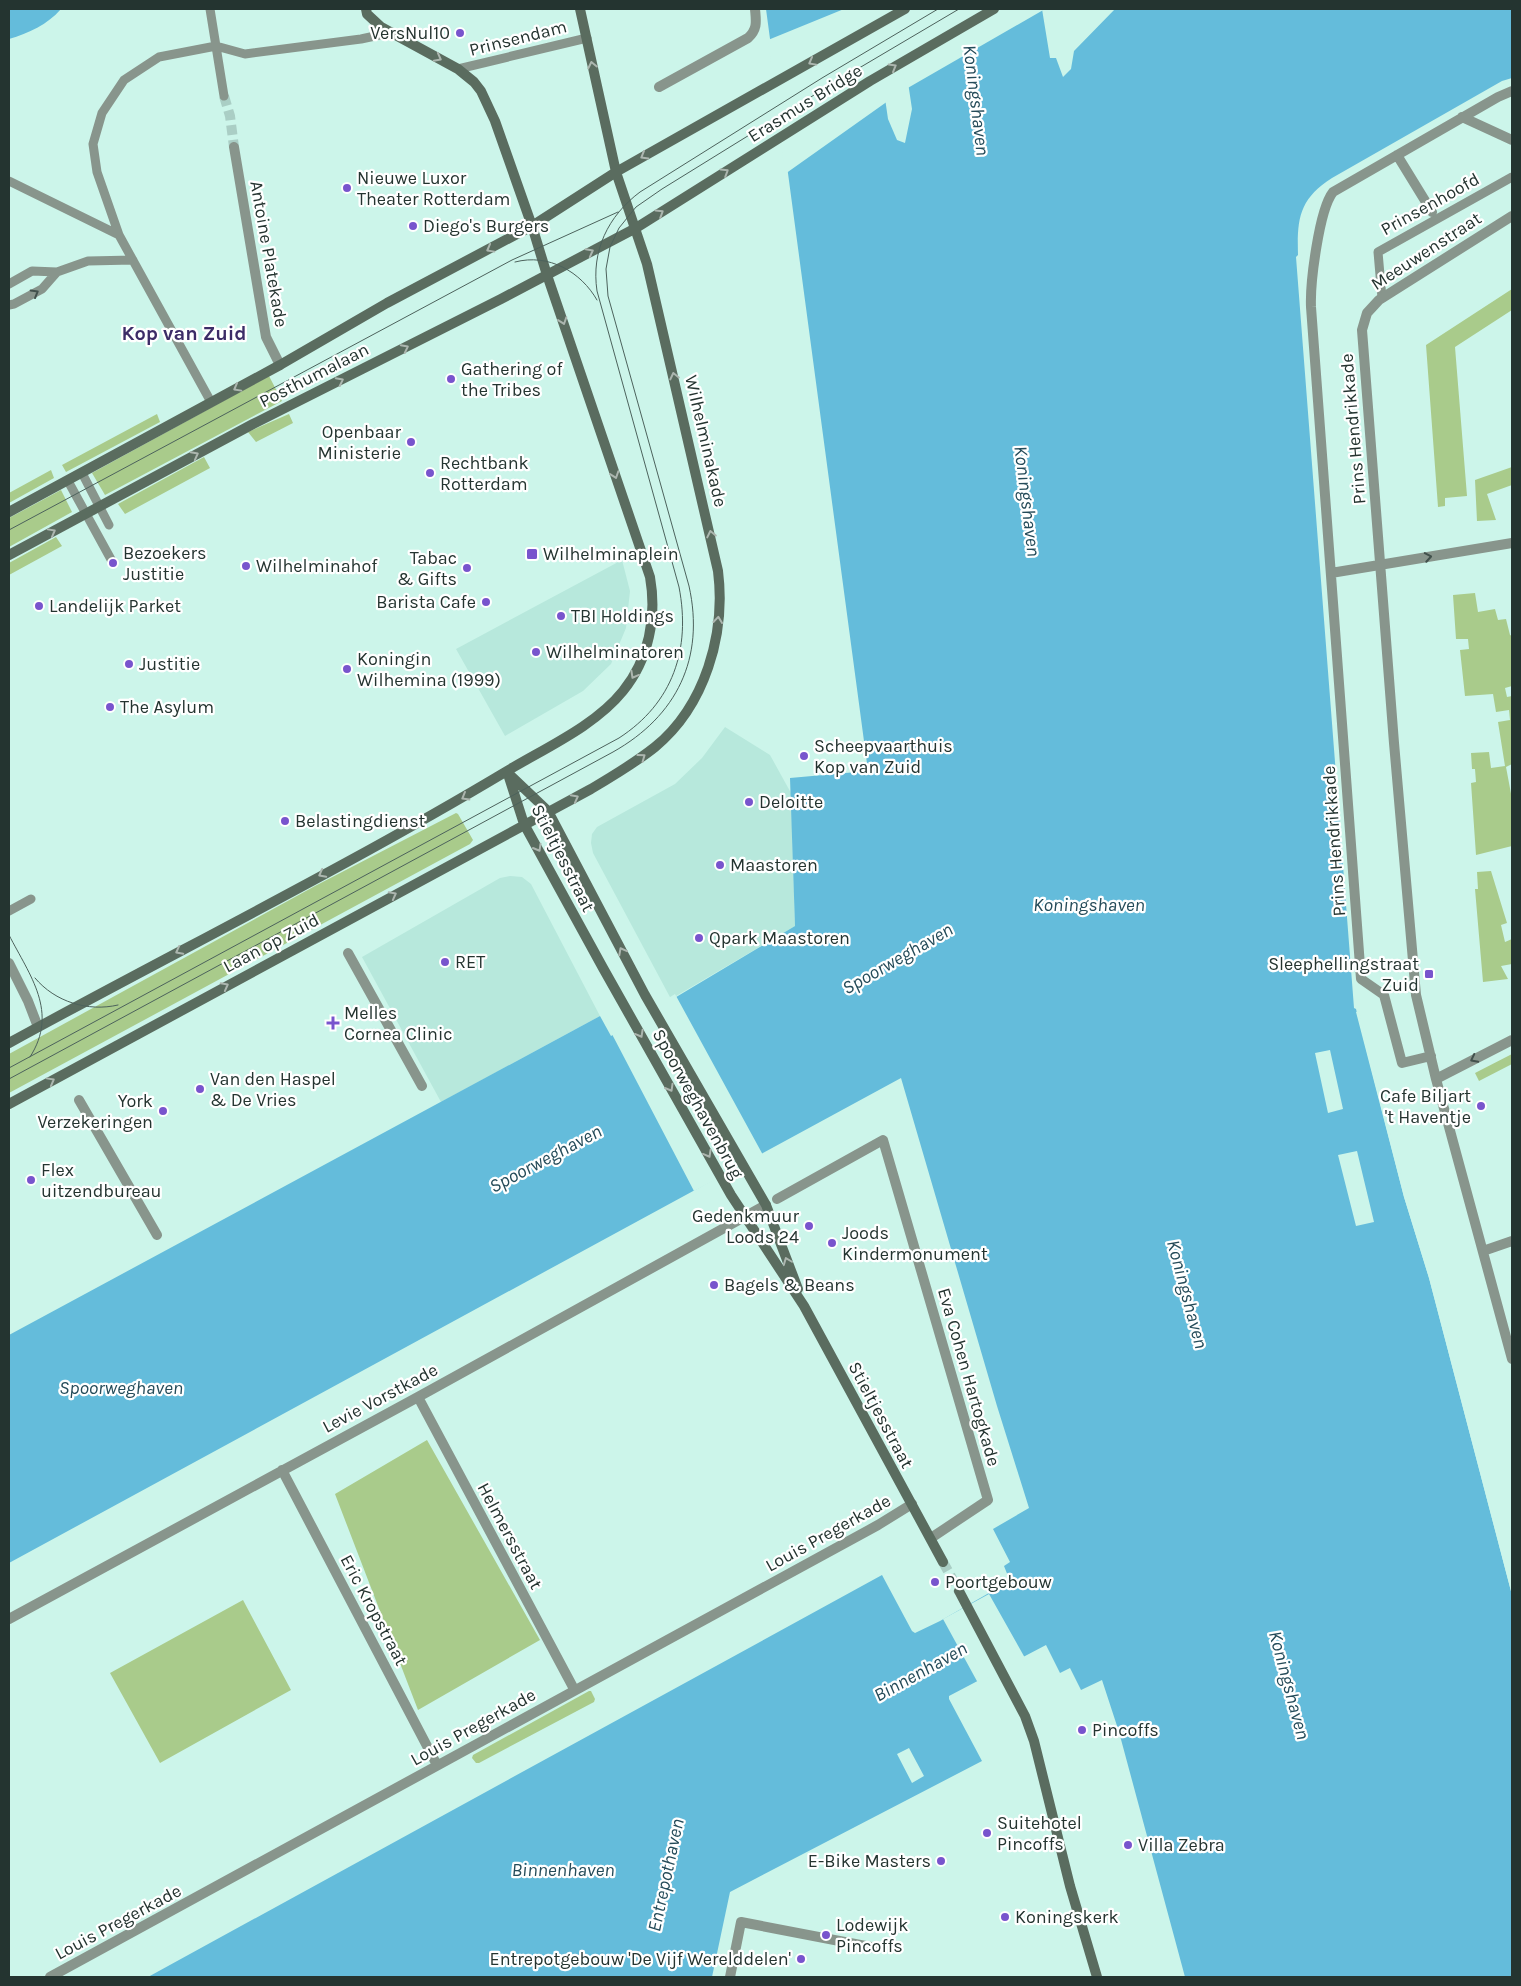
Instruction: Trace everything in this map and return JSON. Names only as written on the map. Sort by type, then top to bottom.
[{"type":"main road","points":[[366,9],[367,14],[374,22],[389,32],[458,69],[474,82],[487,103],[532,226],[650,577],[653,616],[649,638],[632,679],[616,699],[600,714],[507,771]]},
{"type":"main road","name":"Wilhelminakade","points":[[548,811],[572,800],[616,774],[654,748],[685,715],[695,698],[707,670],[717,630],[720,582],[714,545],[647,264],[616,172],[580,9]]},
{"type":"main road","name":"Erasmus Bridge","points":[[616,172],[905,9]]},
{"type":"main road","name":"Erasmus Bridge","points":[[636,228],[870,81],[994,9]]},
{"type":"main road","name":"Posthumalaan","points":[[9,512],[280,365],[387,303],[532,226],[616,172]]},
{"type":"main road","name":"Posthumalaan","points":[[9,555],[252,424],[302,401],[636,228]]},
{"type":"main road","name":"Stieltjesstraat","points":[[507,771],[548,811],[645,995]]},
{"type":"main road","name":"Stieltjesstraat","points":[[507,771],[524,824],[624,1005]]},
{"type":"main road","name":"Laan op Zuid","points":[[9,1043],[457,802],[507,771]]},
{"type":"main road","name":"Laan op Zuid","points":[[9,1104],[548,811]]},
{"type":"main road","name":"Spoorweghavenbrug","points":[[645,995],[766,1205]]},
{"type":"main road","name":"Spoorweghavenbrug","points":[[624,1005],[745,1218]]},
{"type":"main road","name":"Stieltjesstraat","points":[[766,1205],[804,1306]]},
{"type":"main road","name":"Stieltjesstraat","points":[[745,1218],[804,1306],[943,1562]]},
{"type":"main road","points":[[959,1591],[1025,1716],[1034,1741],[1070,1886],[1097,1977]]},
{"type":"street","points":[[659,88],[748,38],[754,33],[757,24],[754,9]]},
{"type":"street","points":[[1397,155],[1512,90]]},
{"type":"street","points":[[1462,118],[1512,140]]},
{"type":"street","name":"Antoine Platekade","points":[[234,147],[266,337],[280,365]]},
{"type":"street","name":"Prinsenhoofd","points":[[1397,155],[1432,212]]},
{"type":"street","name":"Prins Hendrikkade","points":[[1397,155],[1336,190],[1328,201],[1311,279],[1313,334],[1361,979],[1384,995],[1402,1063],[1431,1056]]},
{"type":"street","name":"Meeuwenstraat","points":[[1363,320],[1369,309],[1382,298],[1512,216]]},
{"type":"street","name":"Prins Hendrikkade","points":[[1363,320],[1362,336],[1414,973],[1419,1007],[1436,1079],[1512,1359]]},
{"type":"street","points":[[1331,573],[1512,543]]},
{"type":"street","points":[[348,953],[422,1086]]},
{"type":"street","points":[[9,963],[28,1001],[38,1027]]},
{"type":"street","points":[[1436,1079],[1512,1040]]},
{"type":"street","points":[[79,1100],[157,1235]]},
{"type":"street","name":"Eva Cohen Hartogkade","points":[[777,1199],[883,1140],[988,1500],[931,1538]]},
{"type":"street","name":"Levie Vorstkade","points":[[9,1618],[418,1397],[766,1205]]},
{"type":"street","points":[[1483,1251],[1512,1241]]},
{"type":"street","name":"Helmersstraat","points":[[418,1397],[574,1690]]},
{"type":"street","name":"Eric Kropstraat","points":[[282,1470],[436,1765]]},
{"type":"street","name":"Louis Pregerkade","points":[[50,1977],[884,1522],[912,1504]]},
{"type":"street","points":[[730,1977],[741,1922],[876,1948]]},
{"type":"lane","points":[[210,9],[224,96]]},
{"type":"lane","points":[[212,402],[119,235],[97,172],[93,144],[102,113],[124,80],[160,57],[216,46],[245,54],[361,39],[389,32]]},
{"type":"lane","name":"Prinsendam","points":[[458,69],[587,38]]},
{"type":"lane","name":"Prinsenhoofd","points":[[1382,298],[1378,252],[1512,176]]},
{"type":"lane","points":[[9,181],[119,235]]},
{"type":"lane","points":[[9,284],[32,271],[57,272],[88,261],[134,260]]},
{"type":"lane","points":[[9,305],[42,289],[57,272]]},
{"type":"lane","points":[[82,473],[110,525]]},
{"type":"lane","points":[[68,481],[113,563]]},
{"type":"lane","points":[[9,911],[31,899]]},
{"type":"shaded area","points":[[622,560],[630,591],[626,628],[611,664],[583,691],[505,736],[456,649]]},
{"type":"shaded area","name":"Maastoren","points":[[725,727],[770,755],[791,793],[795,926],[671,999],[593,853],[592,834],[597,827],[675,784],[702,758]]},
{"type":"shaded area","points":[[510,876],[522,877],[531,884],[600,1016],[441,1102],[362,957],[500,878]]},
{"type":"green space","points":[[1512,289],[1512,310],[1455,347],[1467,496],[1445,498],[1445,506],[1438,507],[1426,345]]},
{"type":"green space","points":[[269,376],[282,401],[105,495],[92,473]]},
{"type":"green space","points":[[157,414],[160,422],[66,472],[62,465]]},
{"type":"green space","points":[[289,414],[293,423],[256,442],[248,432]]},
{"type":"green space","points":[[204,457],[210,468],[125,514],[118,504]]},
{"type":"green space","points":[[1512,467],[1512,485],[1487,494],[1496,520],[1477,521],[1475,480]]},
{"type":"green space","points":[[51,470],[54,478],[9,503],[9,493]]},
{"type":"green space","points":[[61,490],[72,512],[9,547],[9,518]]},
{"type":"green space","points":[[56,537],[62,546],[9,575],[9,563]]},
{"type":"green space","points":[[1475,593],[1478,612],[1495,609],[1498,620],[1506,619],[1510,635],[1512,636],[1512,686],[1505,688],[1507,697],[1512,696],[1512,764],[1506,767],[1512,799],[1512,846],[1476,855],[1471,783],[1476,782],[1475,769],[1472,769],[1471,753],[1489,752],[1491,768],[1505,766],[1498,722],[1510,720],[1509,710],[1496,712],[1493,694],[1465,696],[1460,650],[1469,649],[1468,639],[1456,639],[1453,595]]},
{"type":"green space","points":[[456,813],[473,840],[470,844],[9,1093],[9,1054],[315,886]]},
{"type":"green space","points":[[1491,871],[1507,923],[1501,925],[1505,942],[1512,939],[1512,964],[1501,966],[1508,979],[1483,982],[1475,889],[1478,889],[1477,872]]},
{"type":"green space","points":[[1512,1054],[1512,1064],[1479,1081],[1475,1073]]},
{"type":"green space","points":[[427,1440],[540,1640],[418,1710],[335,1494]]},
{"type":"green space","points":[[243,1600],[291,1690],[160,1763],[110,1673]]},
{"type":"green space","points":[[591,1691],[595,1699],[594,1702],[479,1763],[476,1763],[472,1758],[473,1755]]},
{"type":"water","points":[[9,9],[61,9],[50,20],[37,28],[9,39]]},
{"type":"water","name":"Koningshaven","points":[[766,9],[872,9],[888,119],[897,140],[905,143],[912,109],[897,9],[1042,9],[1050,58],[1056,58],[1063,77],[1071,69],[1074,51],[1115,9],[1512,9],[1512,78],[1502,81],[1321,186],[1306,202],[1302,211],[1298,231],[1298,255],[1296,257],[1354,1008],[1356,1009],[1404,1197],[1429,1278],[1512,1595],[1512,1977],[1185,1977],[1119,1732],[1102,1680],[1081,1690],[1070,1668],[1060,1673],[1046,1645],[949,1696],[982,1761],[730,1892],[712,1977],[148,1977],[882,1575],[912,1631],[915,1633],[1010,1581],[1004,1566],[1010,1562],[993,1529],[1029,1508],[997,1406],[901,1078],[9,1563],[9,1335],[600,1016],[611,1036],[795,926],[790,778],[868,771]]},
{"type":"pier","points":[[844,9],[874,9],[888,101],[785,174],[768,40]]},
{"type":"pier","points":[[894,9],[1045,9],[906,89]]},
{"type":"pier","points":[[675,994],[763,1155],[694,1191],[603,1017],[612,1033]]},
{"type":"pier","points":[[1359,1011],[1406,1196],[1432,1277],[1512,1585],[1512,1595],[1429,1278],[1404,1197],[1356,1012]]},
{"type":"pier","points":[[1330,1050],[1343,1109],[1328,1113],[1315,1053]]},
{"type":"pier","points":[[1357,1151],[1374,1222],[1356,1226],[1338,1155]]},
{"type":"pier","points":[[989,1594],[1025,1658],[978,1683],[943,1619]]},
{"type":"pier","points":[[909,1748],[924,1776],[912,1783],[897,1754]]},
{"type":"tunnel","points":[[224,96],[230,116],[234,147]]},
{"type":"tunnel","points":[[943,1562],[959,1591]]},
{"type":"tram line","points":[[9,1068],[619,738],[638,724],[653,708],[665,691],[674,673],[680,653],[682,610],[679,587],[597,291],[597,262],[604,236],[619,212],[640,192],[822,78],[938,9]]},
{"type":"tram line","points":[[9,1079],[613,752],[654,721],[669,703],[681,682],[689,661],[693,637],[693,612],[689,586],[608,296],[606,269],[610,247],[619,228],[636,207],[662,189],[827,87],[959,9]]},
{"type":"tram line","points":[[9,530],[512,260],[618,212]]},
{"type":"tram line","points":[[515,262],[540,260],[563,267],[582,281],[597,300]]},
{"type":"tram line","points":[[9,935],[33,980],[42,1009],[42,1025],[38,1041],[30,1057]]},
{"type":"tram line","points":[[35,978],[52,993],[73,1003],[95,1007],[118,1005]]},
{"type":"place","name":"VersNul10","points":[[460,33]]},
{"type":"place","name":"Nieuwe Luxor Theater Rotterdam","points":[[347,188]]},
{"type":"place","name":"Diego's Burgers","points":[[413,226]]},
{"type":"place","name":"Gathering of the Tribes","points":[[451,379]]},
{"type":"place","name":"Openbaar Ministerie","points":[[411,442]]},
{"type":"place","name":"Rechtbank Rotterdam","points":[[430,473]]},
{"type":"place","name":"Wilhelminaplein","points":[[532,554]]},
{"type":"place","name":"Bezoekers Justitie","points":[[113,563]]},
{"type":"place","name":"Wilhelminahof","points":[[246,566]]},
{"type":"place","name":"Tabac & Gifts","points":[[467,568]]},
{"type":"place","name":"Barista Cafe","points":[[486,602]]},
{"type":"place","name":"Landelijk Parket","points":[[39,606]]},
{"type":"place","name":"TBI Holdings","points":[[561,616]]},
{"type":"place","name":"Wilhelminatoren","points":[[536,652]]},
{"type":"place","name":"Justitie","points":[[129,664]]},
{"type":"place","name":"Koningin Wilhemina (1999)","points":[[347,669]]},
{"type":"place","name":"The Asylum","points":[[110,707]]},
{"type":"place","name":"Scheepvaarthuis Kop van Zuid","points":[[804,756]]},
{"type":"place","name":"Deloitte","points":[[749,802]]},
{"type":"place","name":"Belastingdienst","points":[[285,821]]},
{"type":"place","name":"Maastoren","points":[[720,865]]},
{"type":"place","name":"Qpark Maastoren","points":[[699,938]]},
{"type":"place","name":"RET","points":[[445,962]]},
{"type":"place","name":"Sleephellingstraat Zuid","points":[[1429,974]]},
{"type":"place","name":"Melles Cornea Clinic","points":[[333,1023]]},
{"type":"place","name":"Van den Haspel & De Vries","points":[[200,1089]]},
{"type":"place","name":"Cafe Biljart 't Haventje","points":[[1481,1106]]},
{"type":"place","name":"York Verzekeringen","points":[[163,1111]]},
{"type":"place","name":"Flex uitzendbureau","points":[[31,1180]]},
{"type":"place","name":"Gedenkmuur Loods 24","points":[[809,1226]]},
{"type":"place","name":"Joods Kindermonument","points":[[832,1243]]},
{"type":"place","name":"Bagels & Beans","points":[[714,1285]]},
{"type":"place","name":"Poortgebouw","points":[[935,1582]]},
{"type":"place","name":"Pincoffs","points":[[1082,1730]]},
{"type":"place","name":"Suitehotel Pincoffs","points":[[987,1833]]},
{"type":"place","name":"Villa Zebra","points":[[1128,1845]]},
{"type":"place","name":"E-Bike Masters","points":[[941,1861]]},
{"type":"place","name":"Koningskerk","points":[[1005,1917]]},
{"type":"place","name":"Lodewijk Pincoffs","points":[[826,1935]]},
{"type":"place","name":"Entrepotgebouw 'De Vijf Werelddelen'","points":[[801,1959]]},
{"type":"district","name":"Kop van Zuid","points":[[184,333]]},
{"type":"water label","name":"Spoorweghaven","points":[[897,958]]},
{"type":"water label","name":"Spoorweghaven","points":[[545,1158]]},
{"type":"water label","name":"Spoorweghaven","points":[[121,1387]]},
{"type":"water label","name":"Binnenhaven","points":[[920,1671]]},
{"type":"water label","name":"Binnenhaven","points":[[563,1869]]},
{"type":"water label","name":"Entrepothaven","points":[[665,1875]]}]
